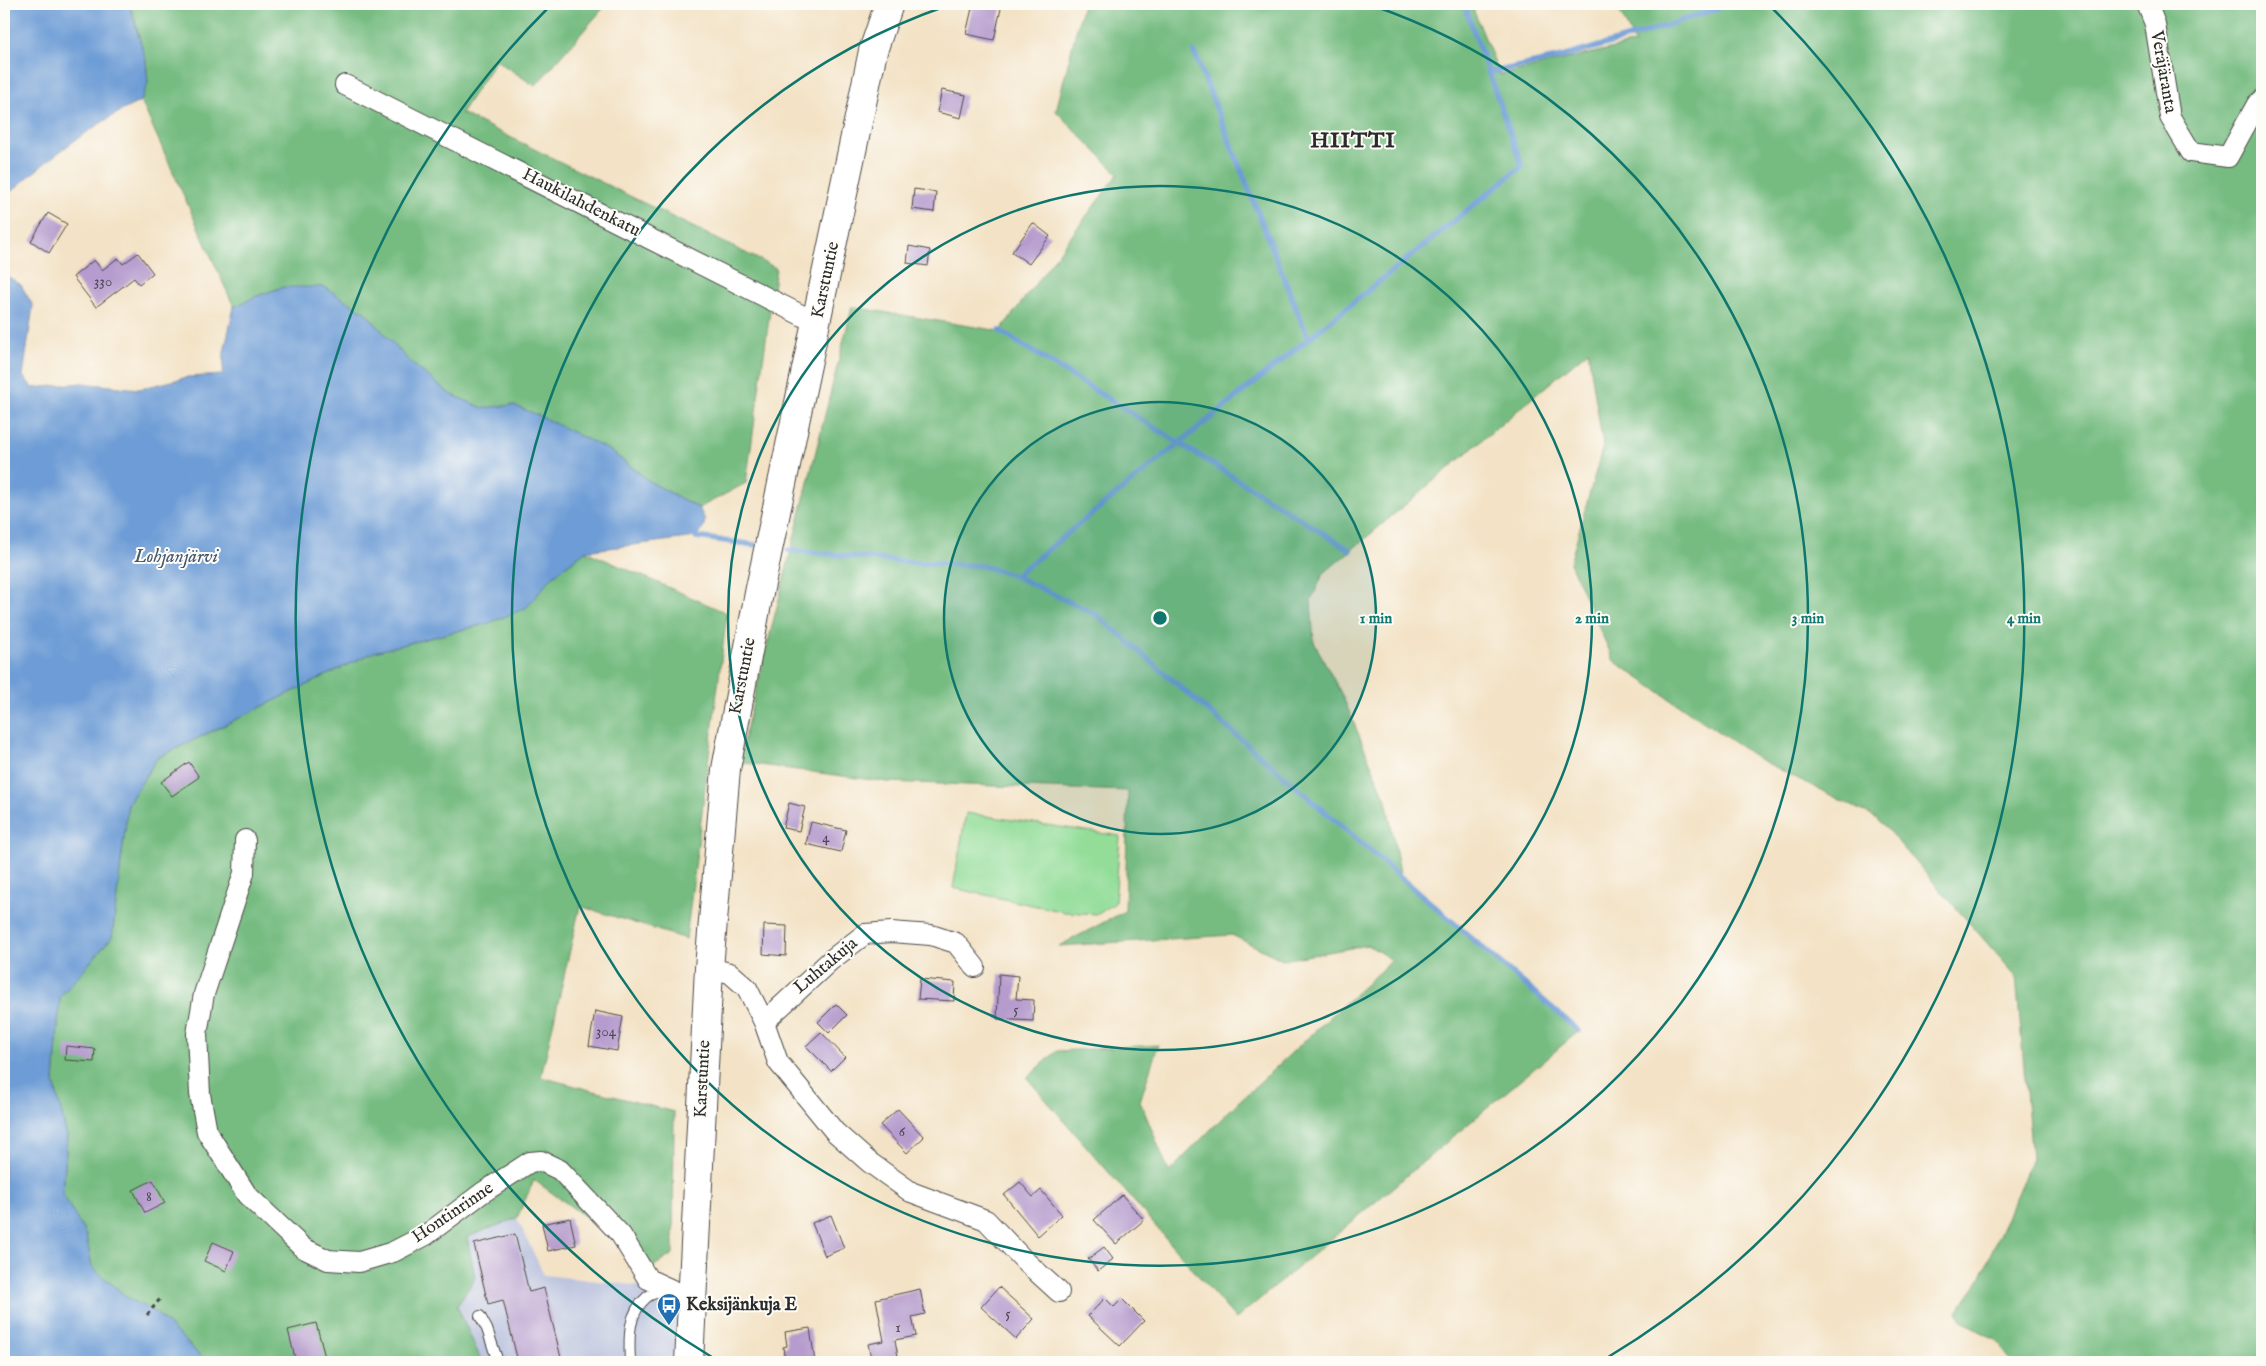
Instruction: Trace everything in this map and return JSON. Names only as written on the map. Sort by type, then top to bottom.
[{"type":"street","name":"Karstuntie","points":[[689,1362],[709,968],[726,769],[759,593],[818,323],[873,51],[889,4]]},
{"type":"street","name":"Veräjäranta","points":[[2147,4],[2155,24],[2170,117],[2190,152],[2228,157],[2257,104],[2262,100]]},
{"type":"street","name":"Haukilahdenkatu","points":[[345,85],[818,323]]},
{"type":"street","name":"Hontinrinne","points":[[245,840],[244,873],[204,994],[197,1034],[200,1094],[207,1132],[247,1195],[303,1248],[328,1260],[359,1262],[393,1252],[426,1235],[482,1193],[530,1162],[541,1161],[560,1170],[621,1235],[648,1279],[670,1289],[692,1306]]},
{"type":"street","name":"Luhtakuja","points":[[764,1022],[831,960],[865,934],[891,932],[931,935],[956,943],[975,967]]},
{"type":"street","points":[[709,968],[730,973],[747,988],[764,1022],[778,1062],[835,1132],[869,1162],[911,1192],[986,1220],[1025,1261],[1059,1292]]},
{"type":"lane","points":[[630,1362],[629,1334],[634,1314],[648,1296],[670,1289]]},
{"type":"lane","points":[[480,1316],[487,1329],[498,1362]]},
{"type":"path","points":[[147,1315],[160,1299]]},
{"type":"shaded area","points":[[517,1218],[544,1275],[670,1289],[692,1306],[689,1362],[482,1362],[457,1306],[475,1278],[466,1236]]},
{"type":"green space","points":[[129,4],[607,4],[535,86],[496,60],[461,113],[776,268],[746,483],[699,508],[652,483],[609,450],[513,405],[483,408],[450,394],[410,362],[365,312],[283,287],[234,307],[141,101],[148,83],[135,19]]},
{"type":"green space","points":[[1083,4],[1471,4],[1500,75],[1635,43],[1616,4],[2262,4],[2262,1362],[2012,1362],[1995,1339],[1964,1322],[1957,1312],[1980,1279],[2032,1159],[2016,976],[1878,819],[1757,758],[1614,661],[1570,563],[1603,446],[1588,351],[1323,574],[1311,601],[1314,642],[1343,697],[1386,800],[1401,877],[1579,1031],[1236,1319],[1027,1078],[1057,1051],[1158,1045],[1140,1101],[1169,1172],[1234,1106],[1392,960],[1368,945],[1283,960],[1232,935],[1059,946],[1125,911],[1128,791],[887,782],[738,762],[852,307],[1000,331],[1118,174],[1056,111]]},
{"type":"green space","points":[[585,551],[727,613],[686,939],[580,906],[541,1077],[674,1112],[673,1254],[654,1266],[534,1180],[517,1218],[467,1237],[475,1278],[457,1306],[482,1362],[207,1362],[155,1312],[128,1298],[92,1267],[86,1235],[63,1195],[67,1136],[54,1082],[60,997],[112,937],[128,804],[157,758],[374,652],[489,623],[525,608],[551,578]]},
{"type":"green space","points":[[966,813],[1120,836],[1115,903],[1098,914],[1065,912],[953,888]]},
{"type":"water","points":[[4,4],[129,4],[146,60],[148,83],[141,101],[86,132],[4,198]]},
{"type":"water","name":"Lohjanjärvi","points":[[4,274],[21,285],[33,306],[23,376],[33,388],[82,383],[139,389],[188,377],[223,375],[224,352],[234,307],[283,287],[324,287],[365,312],[410,362],[450,394],[483,408],[513,405],[538,415],[609,450],[652,483],[699,508],[705,520],[703,529],[696,537],[585,551],[551,578],[526,608],[489,623],[374,652],[157,758],[128,804],[112,937],[60,997],[54,1082],[67,1136],[63,1195],[86,1235],[92,1267],[128,1298],[155,1312],[207,1362],[4,1362]]},
{"type":"building","points":[[973,4],[1002,4],[994,40],[966,34]]},
{"type":"building","points":[[942,90],[966,95],[961,118],[937,112]]},
{"type":"building","points":[[914,189],[936,192],[934,212],[912,209]]},
{"type":"building","points":[[48,213],[67,224],[49,253],[31,241]]},
{"type":"building","points":[[1033,223],[1050,236],[1029,264],[1012,252]]},
{"type":"building","points":[[909,246],[930,250],[928,266],[907,263]]},
{"type":"building","points":[[138,253],[153,273],[139,284],[134,278],[96,307],[73,277],[94,260],[102,270],[118,258],[123,264]]},
{"type":"building","points":[[189,762],[199,777],[172,796],[161,782]]},
{"type":"building","points":[[789,803],[805,807],[799,831],[783,828]]},
{"type":"building","points":[[811,822],[846,830],[841,852],[806,844]]},
{"type":"building","points":[[764,925],[787,926],[786,956],[763,954]]},
{"type":"building","points":[[999,974],[1018,976],[1016,999],[1034,1000],[1033,1021],[997,1019]]},
{"type":"building","points":[[920,979],[955,982],[954,1001],[918,999]]},
{"type":"building","points":[[836,1004],[847,1015],[829,1033],[818,1022]]},
{"type":"building","points":[[595,1011],[623,1017],[617,1051],[589,1046]]},
{"type":"building","points":[[821,1032],[845,1057],[831,1071],[806,1046]]},
{"type":"building","points":[[66,1046],[95,1049],[94,1062],[65,1060]]},
{"type":"building","points":[[898,1109],[924,1137],[907,1153],[880,1125]]},
{"type":"building","points":[[153,1180],[165,1203],[145,1213],[133,1190]]},
{"type":"building","points":[[1020,1182],[1033,1197],[1041,1190],[1062,1215],[1038,1236],[1004,1195]]},
{"type":"building","points":[[1122,1195],[1144,1220],[1116,1244],[1094,1220]]},
{"type":"building","points":[[831,1215],[844,1248],[825,1256],[812,1223]]},
{"type":"building","points":[[570,1218],[576,1245],[548,1251],[542,1224]]},
{"type":"building","points":[[515,1234],[529,1292],[544,1288],[562,1362],[518,1362],[503,1300],[488,1304],[474,1244]]},
{"type":"building","points":[[213,1242],[234,1251],[226,1271],[204,1261]]},
{"type":"building","points":[[1104,1247],[1113,1259],[1098,1271],[1088,1259]]},
{"type":"building","points":[[999,1287],[1034,1319],[1016,1339],[981,1307]]},
{"type":"building","points":[[920,1289],[925,1314],[912,1317],[916,1336],[895,1340],[899,1362],[872,1362],[868,1344],[884,1341],[876,1299]]},
{"type":"building","points":[[1105,1298],[1114,1307],[1122,1299],[1144,1321],[1120,1346],[1088,1316]]},
{"type":"building","points":[[316,1323],[325,1357],[296,1362],[288,1330]]},
{"type":"building","points":[[810,1328],[815,1362],[785,1362],[783,1347],[787,1346],[785,1332]]},
{"type":"waterway","points":[[1015,576],[1522,166],[1464,4]]},
{"type":"waterway","points":[[1489,73],[1562,57],[1651,31],[1730,4]]},
{"type":"waterway","points":[[1194,52],[1308,338]]},
{"type":"waterway","points":[[1000,331],[1350,550]]},
{"type":"waterway","points":[[696,537],[755,545]]},
{"type":"waterway","points":[[788,550],[907,562],[983,566],[1015,576],[1097,615],[1579,1031]]},
{"type":"place","name":"Keksijänkuja E","points":[[669,1326]]},
{"type":"district","name":"HIITTI","points":[[1353,141]]}]
